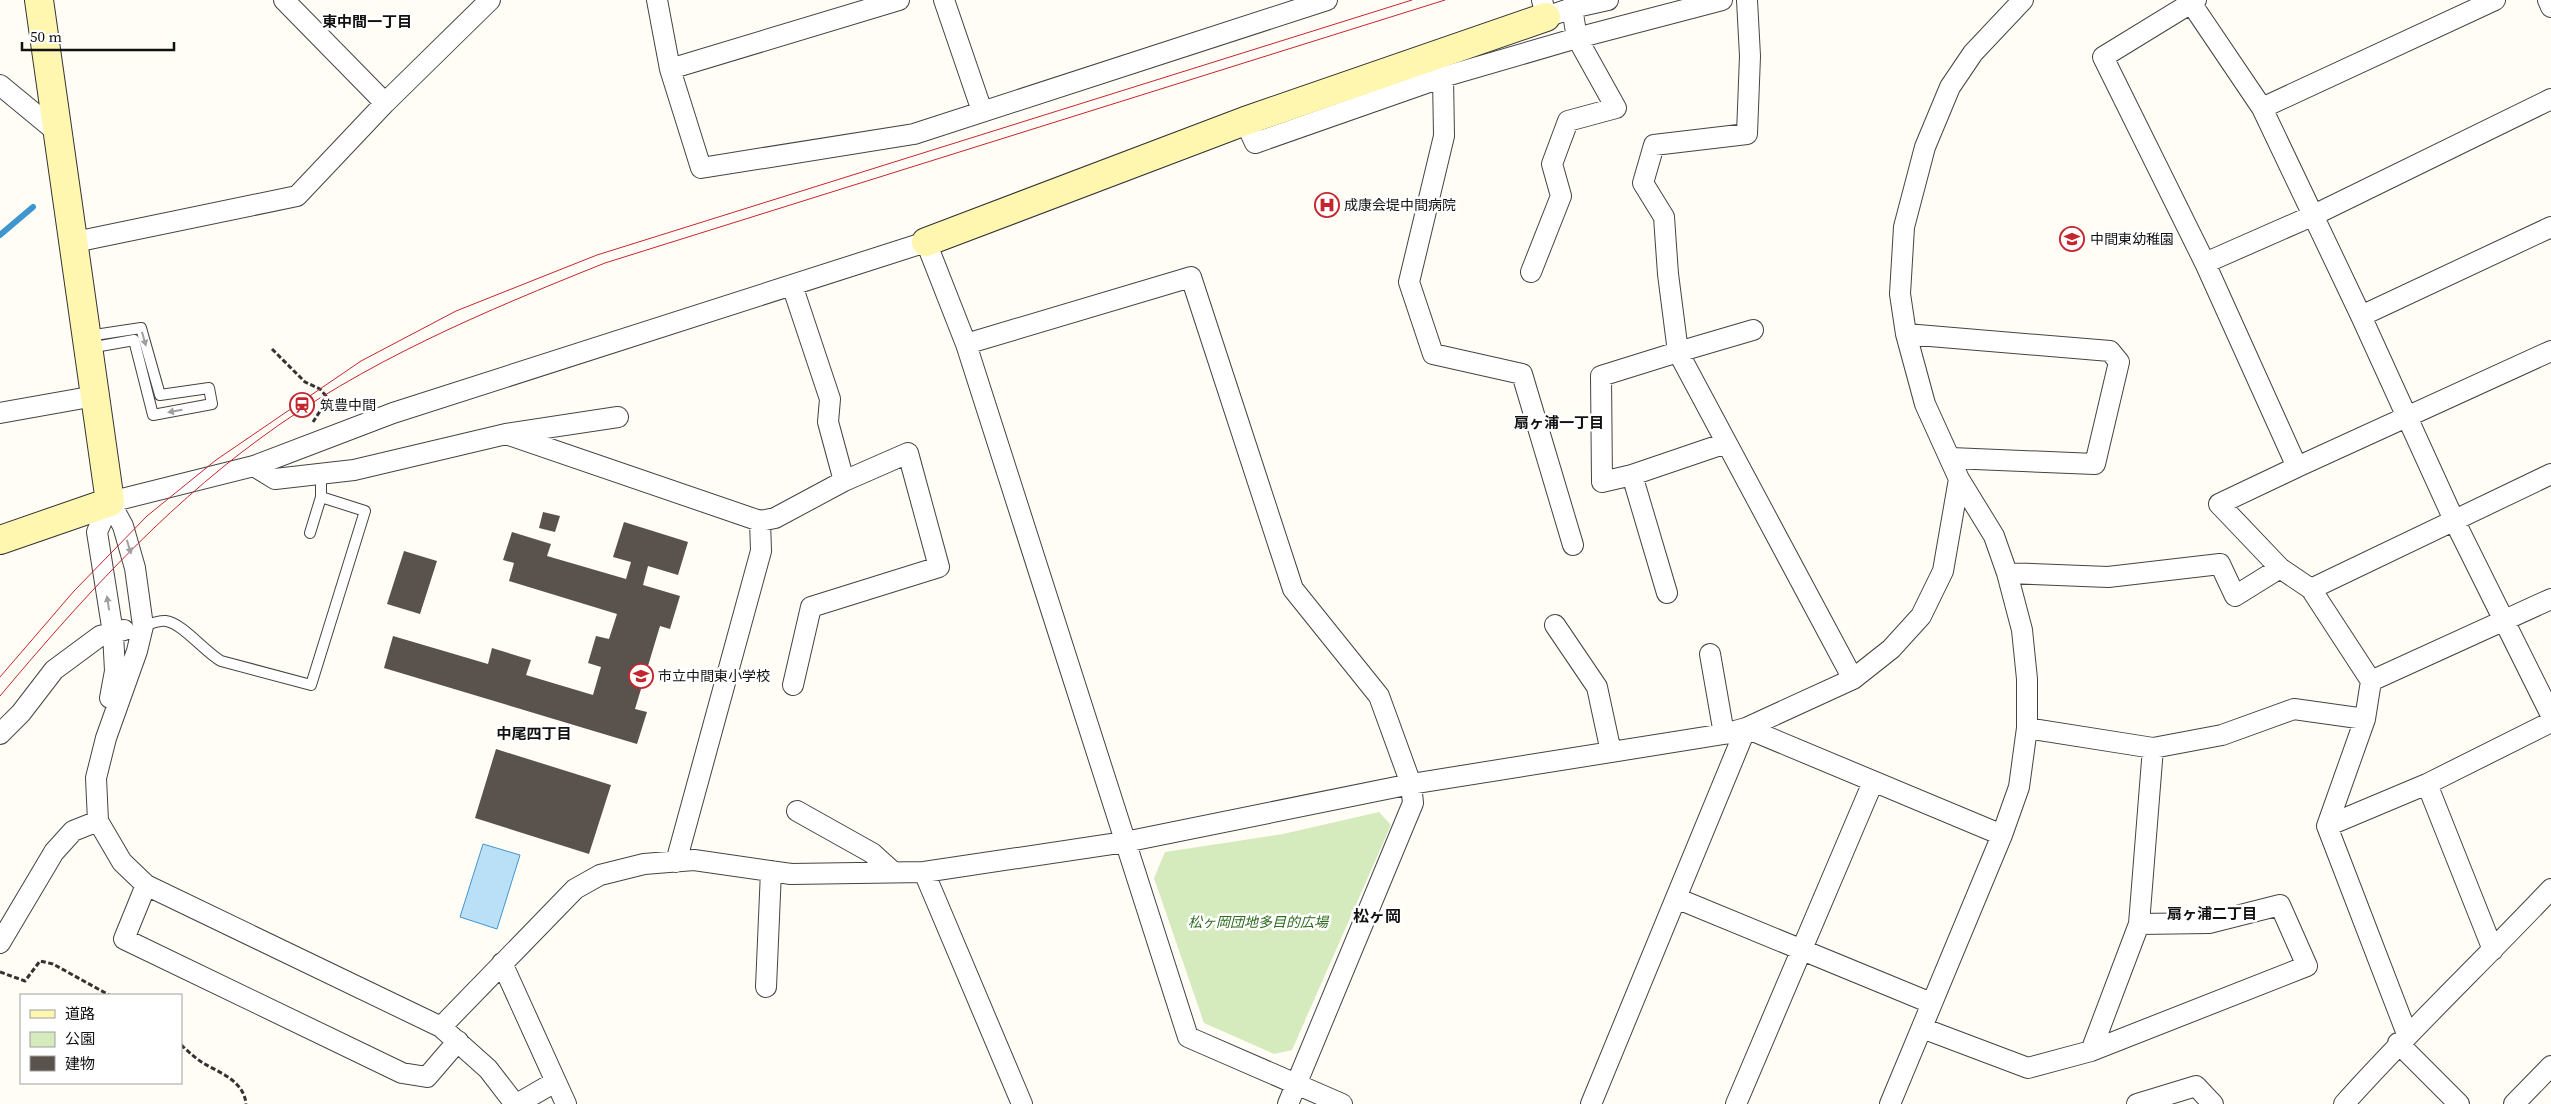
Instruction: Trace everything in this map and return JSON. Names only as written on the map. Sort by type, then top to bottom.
[{"type":"street","points":[[39,0],[57,132],[75,242],[110,502],[123,526],[136,568],[143,626],[138,650],[106,738],[96,778],[98,821],[122,862],[146,885],[440,1027],[488,1069],[516,1104],[555,1082]]},
{"type":"street","points":[[75,242],[297,196],[385,103],[490,0]]},
{"type":"street","points":[[657,0],[670,69],[701,168],[914,134],[1327,0]]},
{"type":"street","points":[[670,69],[899,0]]},
{"type":"street","points":[[944,0],[982,111]]},
{"type":"street","points":[[0,540],[110,502],[254,466],[393,413],[926,242],[1544,9],[1572,8],[1608,0]]},
{"type":"street","points":[[1245,121],[1255,143],[1443,77],[1577,38],[1722,0]]},
{"type":"street","points":[[1747,0],[1750,64],[1747,134],[1654,145],[1643,183],[1664,217],[1668,274],[1678,352],[1853,679]]},
{"type":"street","points":[[1890,1104],[2002,835],[2019,787],[2027,728],[2027,679],[2022,630],[2007,573],[1994,536],[1959,479],[1925,404],[1906,334],[1900,294],[1904,228],[1925,147],[1950,87],[1968,60],[2023,0]]},
{"type":"street","points":[[2262,108],[2495,0]]},
{"type":"street","points":[[2548,0],[2551,7]]},
{"type":"street","points":[[2297,467],[2205,263],[2103,57],[2192,1],[2262,108],[2361,316],[2454,520],[2551,716]]},
{"type":"street","points":[[290,2],[385,103]]},
{"type":"street","points":[[1531,272],[1561,196],[1552,164],[1568,121],[1616,108],[1577,38],[1572,8]]},
{"type":"street","points":[[1443,77],[1444,136],[1409,282],[1432,354],[1522,374],[1573,545]]},
{"type":"street","points":[[0,85],[57,132]]},
{"type":"street","points":[[2205,263],[2312,216],[2551,99]]},
{"type":"street","points":[[2361,316],[2551,227]]},
{"type":"street","points":[[926,242],[966,344],[1188,1037],[1342,1104]]},
{"type":"street","points":[[966,344],[1191,277],[1293,589],[1378,696],[1411,784],[1413,803],[1288,1104]]},
{"type":"street","points":[[792,285],[830,399],[828,422],[844,481]]},
{"type":"street","points":[[1726,443],[1632,475],[1602,482],[1601,376],[1753,330]]},
{"type":"street","points":[[1906,334],[2110,351],[2119,362],[2095,464],[1951,458]]},
{"type":"street","points":[[2459,1104],[2403,1039],[2327,826],[2365,719],[2371,682],[2311,589],[2280,568],[2219,504],[2551,351]]},
{"type":"street","points":[[0,413],[95,396]]},
{"type":"street","points":[[254,466],[275,479],[354,470],[506,434],[618,416]]},
{"type":"street","points":[[506,434],[760,520],[775,518],[844,481],[908,453],[940,567],[810,607],[793,685]]},
{"type":"street","points":[[2311,589],[2551,474]]},
{"type":"street","points":[[1632,475],[1667,593]]},
{"type":"street","points":[[440,1027],[575,889],[600,875],[644,864],[694,860],[791,874],[924,872],[1125,842],[1411,784],[1724,734],[1746,728],[1853,679],[1891,649],[1921,616],[1943,571],[1959,479]]},
{"type":"street","points":[[106,738],[115,671],[113,633],[97,532],[110,502]]},
{"type":"street","points":[[676,862],[761,551],[760,520]]},
{"type":"street","points":[[2007,573],[2108,577],[2220,564],[2236,596],[2280,568]]},
{"type":"street","points":[[2371,682],[2551,599]]},
{"type":"street","points":[[1555,625],[1598,687],[1610,752]]},
{"type":"street","points":[[0,734],[21,712],[54,670],[100,636],[143,626]]},
{"type":"street","points":[[1710,654],[1724,734]]},
{"type":"street","points":[[2027,728],[2153,748],[2222,735],[2294,709],[2365,719]]},
{"type":"street","points":[[2327,826],[2427,784],[2551,722]]},
{"type":"street","points":[[1746,728],[2002,835]]},
{"type":"street","points":[[1590,1104],[1746,728]]},
{"type":"street","points":[[2091,1051],[2139,924],[2153,748]]},
{"type":"street","points":[[1736,1104],[1802,952],[1872,782]]},
{"type":"street","points":[[2427,784],[2493,950]]},
{"type":"street","points":[[797,811],[872,853],[893,872]]},
{"type":"street","points":[[0,943],[54,852],[73,831],[98,821]]},
{"type":"street","points":[[766,987],[771,871]]},
{"type":"street","points":[[924,872],[1022,1104]]},
{"type":"street","points":[[146,885],[124,939],[402,1073],[427,1077],[458,1042]]},
{"type":"street","points":[[2344,1104],[2403,1039],[2493,950],[2551,889]]},
{"type":"street","points":[[1676,898],[1802,952],[1931,1003]]},
{"type":"street","points":[[1922,1028],[2028,1068],[2091,1051],[2307,966],[2280,905],[2209,923],[2139,924]]},
{"type":"street","points":[[502,963],[566,1104]]},
{"type":"street","points":[[2514,1104],[2551,1066]]},
{"type":"street","points":[[2136,1104],[2196,1086],[2213,1104]]},
{"type":"lane","points":[[141,328],[160,395],[209,388],[212,404],[153,415],[134,340],[88,342],[141,328]]},
{"type":"lane","points":[[310,533],[321,497],[321,474]]},
{"type":"lane","points":[[143,626],[166,621],[178,626],[209,654],[221,661],[312,685],[365,511],[321,497]]},
{"type":"path","points":[[272,349],[305,382],[320,389],[326,396],[326,402],[312,424]]},
{"type":"path","points":[[0,972],[24,981],[40,961],[54,964],[107,994]]},
{"type":"path","points":[[182,1046],[201,1062],[232,1078],[245,1098],[246,1104]]},
{"type":"green space","name":"松ヶ岡団地多目的広場","points":[[1379,812],[1391,825],[1292,1050],[1274,1054],[1204,1023],[1154,878],[1165,852],[1283,834]]},
{"type":"water","points":[[483,844],[520,855],[497,929],[460,917]]},
{"type":"building","points":[[543,512],[560,516],[555,532],[539,528]]},
{"type":"building","points":[[624,522],[688,542],[678,575],[648,566],[643,585],[680,596],[670,629],[660,626],[635,709],[647,712],[637,744],[384,668],[393,636],[488,664],[492,648],[531,660],[526,675],[593,695],[601,667],[588,663],[596,636],[609,639],[617,614],[509,581],[514,563],[503,560],[512,532],[551,544],[547,556],[626,579],[631,562],[613,557]]},
{"type":"building","points":[[404,551],[437,561],[420,614],[387,604]]},
{"type":"building","points":[[496,749],[611,785],[589,854],[475,818]]},
{"type":"waterway","points":[[0,235],[33,207]]},
{"type":"tram line","points":[[0,677],[74,591],[147,516],[216,460],[361,361],[456,311],[597,255],[1412,0]]},
{"type":"tram line","points":[[0,696],[90,593],[187,497],[258,440],[298,412],[382,362],[426,340],[515,300],[605,263],[1445,0]]},
{"type":"place","name":"成康会堤中間病院","points":[[1327,205]]},
{"type":"place","name":"中間東幼稚園","points":[[2072,239]]},
{"type":"place","name":"筑豊中間","points":[[302,405]]},
{"type":"place","name":"市立中間東小学校","points":[[641,676]]},
{"type":"district","name":"東中間一丁目","points":[[367,22]]},
{"type":"district","name":"扇ヶ浦一丁目","points":[[1559,423]]},
{"type":"district","name":"中尾四丁目","points":[[534,734]]},
{"type":"district","name":"扇ヶ浦二丁目","points":[[2212,914]]},
{"type":"district","name":"松ヶ岡","points":[[1377,916]]}]
